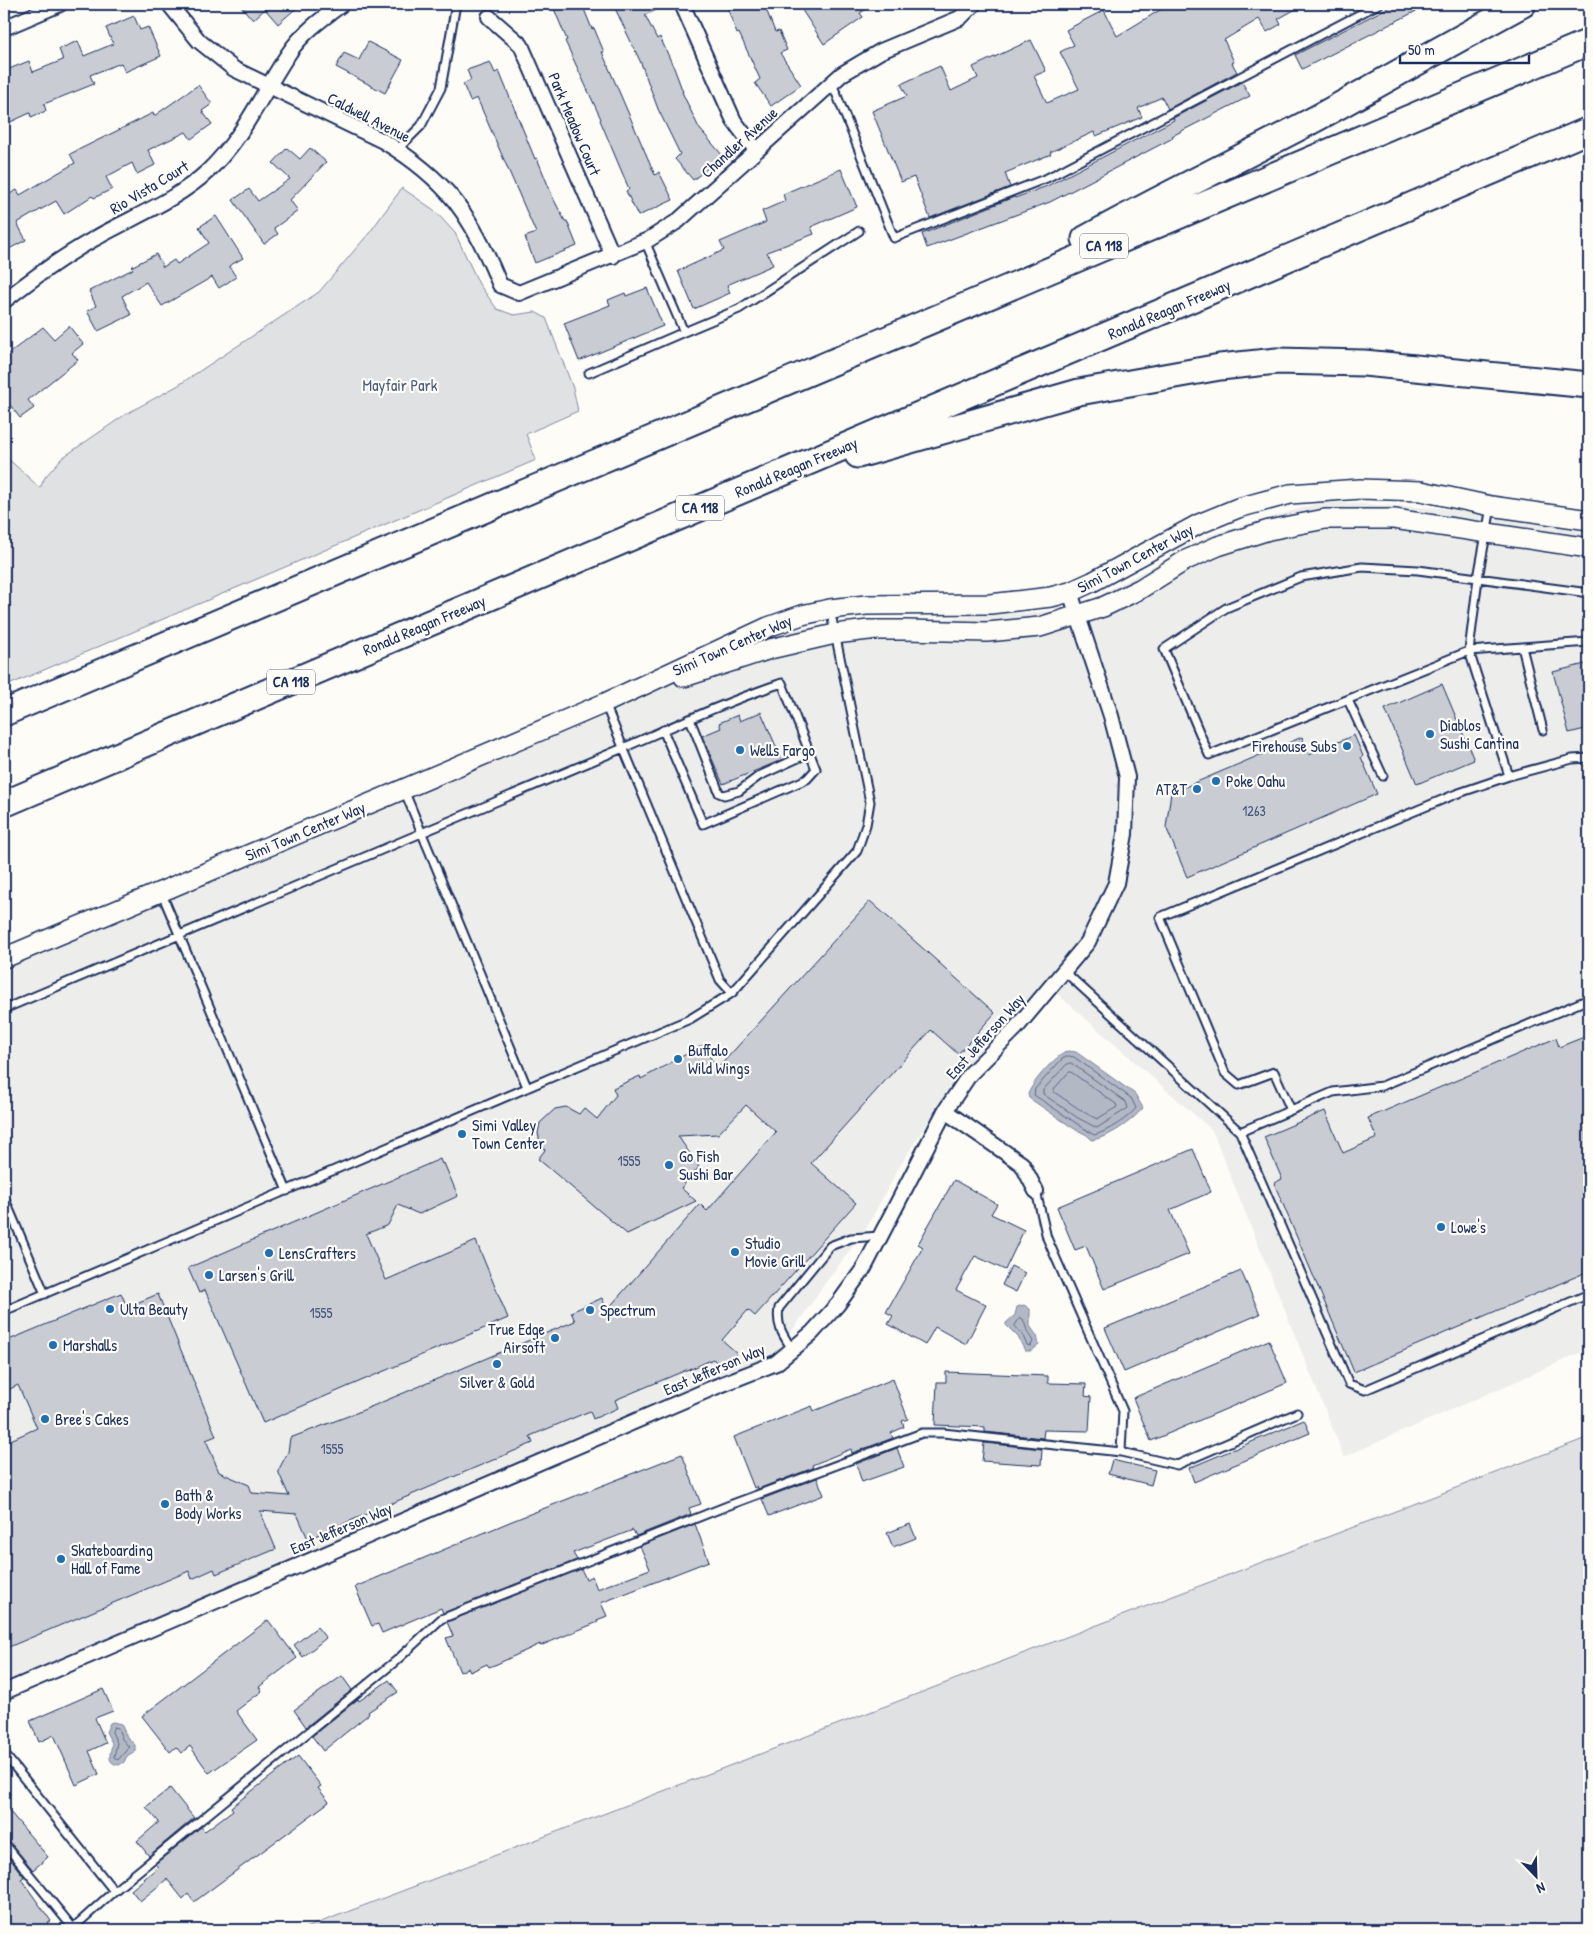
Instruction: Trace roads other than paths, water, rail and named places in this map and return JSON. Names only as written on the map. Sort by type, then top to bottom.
[{"type":"highway","points":[[963,305],[1148,204],[1316,118],[1523,4]]},
{"type":"highway","name":"CA 118","points":[[4,713],[618,451],[1589,42]]},
{"type":"highway","name":"Ronald Reagan Freeway","points":[[4,804],[1589,130]]},
{"type":"highway","points":[[748,488],[1079,392],[1220,367],[1277,361],[1364,363],[1589,385]]},
{"type":"street","points":[[4,28],[60,4]]},
{"type":"street","name":"Caldwell Avenue","points":[[169,4],[199,41],[234,69],[383,141],[429,173],[452,196],[472,225],[500,285],[520,293]]},
{"type":"street","name":"Rio Vista Court","points":[[4,301],[47,268],[94,239],[179,193],[207,172],[232,146],[290,51],[320,20],[342,4]]},
{"type":"street","points":[[682,4],[734,122],[756,150]]},
{"type":"street","name":"Chandler Avenue","points":[[520,293],[645,242],[678,221],[842,74],[882,51],[960,18],[974,4]]},
{"type":"street","name":"Park Meadow Court","points":[[489,17],[521,45],[613,256]]},
{"type":"street","name":"Simi Town Center Way","points":[[4,958],[605,703],[768,627],[802,615],[830,609],[866,605],[990,604],[1045,598],[1070,592],[1199,524],[1238,508],[1290,494],[1360,489],[1421,491],[1491,506],[1589,520]]},
{"type":"street","name":"Simi Town Center Way","points":[[605,703],[770,649],[835,634],[869,630],[988,632],[1040,627],[1103,607],[1132,593],[1186,560],[1218,546],[1269,530],[1326,520],[1394,519],[1589,548]]},
{"type":"street","name":"East Jefferson Way","points":[[4,1692],[715,1387],[776,1363],[812,1333],[838,1304],[864,1268],[945,1111],[970,1074],[1016,1028],[1065,972],[1088,942],[1116,884],[1125,834],[1127,776],[1111,716],[1070,592]]},
{"type":"street","points":[[945,1111],[1022,1164],[1036,1191]]},
{"type":"lane","points":[[398,150],[421,126],[441,88],[456,4]]},
{"type":"lane","points":[[832,82],[894,238],[1046,178],[1380,4]]},
{"type":"lane","points":[[589,373],[739,309],[859,231]]},
{"type":"lane","points":[[645,242],[684,332]]},
{"type":"lane","points":[[1491,506],[1478,578],[1469,652],[1509,776]]},
{"type":"lane","points":[[1589,593],[1418,570],[1362,567],[1301,577],[1226,608],[1164,649],[1209,755],[1469,652],[1589,642]]},
{"type":"lane","points":[[4,1311],[690,1019],[732,993],[857,851],[866,824],[870,802],[830,609]]},
{"type":"lane","points":[[1522,647],[1543,730]]},
{"type":"lane","points":[[4,1009],[663,730],[782,683],[816,769],[807,779],[703,824],[663,730]]},
{"type":"lane","points":[[1348,700],[1383,776]]},
{"type":"lane","points":[[605,703],[720,980],[732,993]]},
{"type":"lane","points":[[690,719],[719,793],[724,795],[739,791],[759,776],[810,753]]},
{"type":"lane","points":[[1291,1110],[1274,1072],[1239,1085],[1225,1073],[1160,916],[1456,794],[1509,776],[1572,759],[1589,758]]},
{"type":"lane","points":[[404,789],[527,1087]]},
{"type":"lane","points":[[161,892],[287,1191]]},
{"type":"lane","points":[[1065,972],[1240,1132],[1349,1384],[1365,1390],[1589,1294]]},
{"type":"lane","points":[[1240,1132],[1333,1092],[1382,1086],[1589,999]]},
{"type":"lane","points":[[1036,1191],[1047,1238],[1123,1412],[1121,1452]]},
{"type":"lane","points":[[4,1197],[45,1294]]},
{"type":"lane","points":[[792,1349],[782,1333],[777,1320],[779,1308],[830,1246],[852,1238],[881,1236]]},
{"type":"lane","points":[[4,1843],[73,1928],[114,1891],[397,1660],[441,1618],[727,1506],[922,1433],[943,1433],[1121,1452],[1177,1465],[1297,1413]]},
{"type":"lane","points":[[4,1751],[6,1756],[114,1891]]},
{"type":"water","points":[[1068,1051],[1076,1052],[1135,1094],[1143,1108],[1120,1128],[1106,1136],[1092,1140],[1029,1098],[1028,1094],[1031,1088],[1040,1076],[1057,1058]]},
{"type":"water","points":[[1024,1305],[1030,1309],[1030,1326],[1037,1336],[1039,1345],[1031,1351],[1025,1351],[1018,1337],[1006,1325],[1015,1315],[1017,1307]]},
{"type":"water","points":[[110,1723],[121,1724],[127,1737],[135,1745],[135,1751],[127,1756],[124,1762],[119,1765],[110,1760],[112,1743],[106,1732]]},
{"type":"place","name":"Diablos Sushi Cantina","points":[[1430,734]]},
{"type":"place","name":"Firehouse Subs","points":[[1347,746]]},
{"type":"place","name":"Wells Fargo","points":[[740,750]]},
{"type":"place","name":"Poke Oahu","points":[[1216,781]]},
{"type":"place","name":"AT&T","points":[[1197,789]]},
{"type":"place","name":"Buffalo Wild Wings","points":[[678,1059]]},
{"type":"place","name":"Simi Valley Town Center","points":[[462,1134]]},
{"type":"place","name":"Go Fish Sushi Bar","points":[[669,1165]]},
{"type":"place","name":"Lowe's","points":[[1441,1227]]},
{"type":"place","name":"Studio Movie Grill","points":[[735,1252]]},
{"type":"place","name":"LensCrafters","points":[[269,1253]]},
{"type":"place","name":"Larsen's Grill","points":[[209,1275]]},
{"type":"place","name":"Ulta Beauty","points":[[110,1309]]},
{"type":"place","name":"Spectrum","points":[[590,1310]]},
{"type":"place","name":"True Edge Airsoft","points":[[555,1338]]},
{"type":"place","name":"Marshalls","points":[[53,1345]]},
{"type":"place","name":"Silver & Gold","points":[[497,1364]]},
{"type":"place","name":"Bree's Cakes","points":[[45,1419]]},
{"type":"place","name":"Bath & Body Works","points":[[165,1504]]},
{"type":"place","name":"Skateboarding Hall of Fame","points":[[61,1559]]},
{"type":"park label","name":"Mayfair Park","points":[[400,385]]}]
